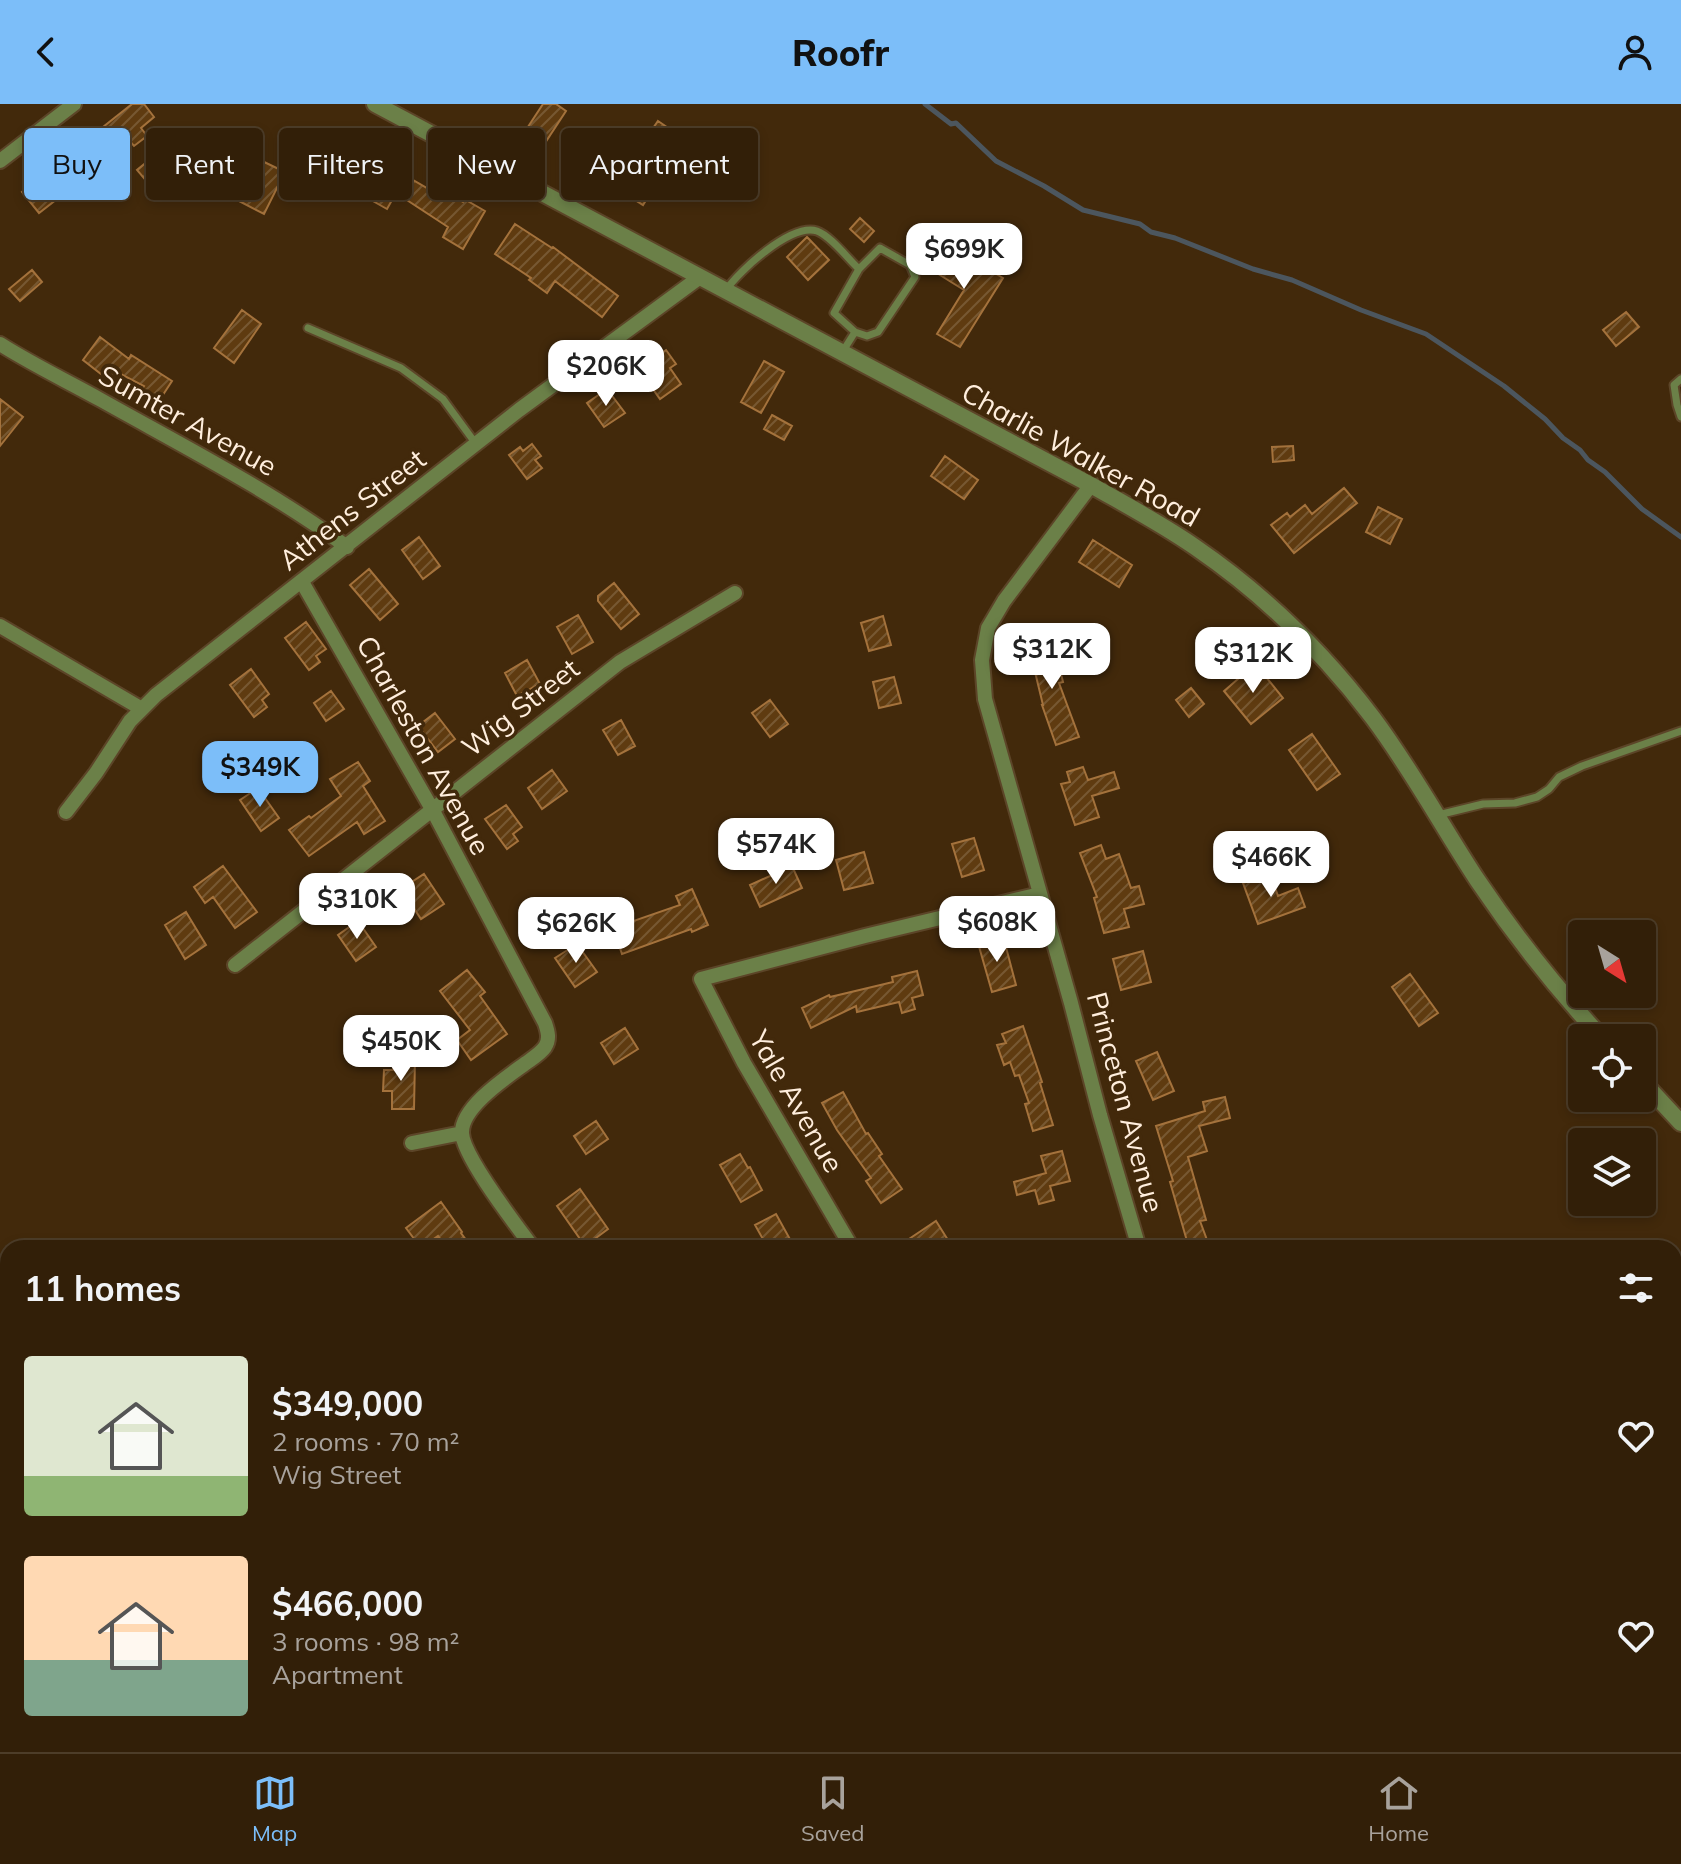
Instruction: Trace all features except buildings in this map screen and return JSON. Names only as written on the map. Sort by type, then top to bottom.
[{"type":"street","points":[[0,161],[74,104]]},
{"type":"street","name":"Charlie Walker Road","points":[[375,104],[1091,485],[1194,546],[1238,579],[1322,658],[1373,718],[1526,948],[1590,1024]]},
{"type":"street","name":"Athens Street","points":[[66,812],[130,721],[156,695],[476,444],[700,277]]},
{"type":"street","name":"Sumter Avenue","points":[[0,344],[305,516],[347,547]]},
{"type":"street","name":"Princeton Avenue","points":[[1091,485],[1004,601],[988,628],[982,660],[985,699],[1136,1240]]},
{"type":"street","name":"Charleston Avenue","points":[[302,582],[432,809],[545,1023],[549,1037],[544,1049],[485,1094],[464,1120],[462,1133]]},
{"type":"street","name":"Wig Street","points":[[235,965],[620,662],[735,593]]},
{"type":"street","points":[[0,626],[142,709]]},
{"type":"street","name":"Yale Avenue","points":[[847,1240],[744,1063],[701,979],[1040,894]]},
{"type":"street","points":[[1656,1096],[1681,1123]]},
{"type":"street","points":[[412,1143],[462,1133],[465,1147],[483,1177],[527,1240]]},
{"type":"lane","points":[[725,290],[756,258],[805,231],[816,231],[826,237],[859,269]]},
{"type":"lane","points":[[880,248],[910,265],[915,277],[878,332],[867,336],[855,332],[834,313],[859,269],[880,248]]},
{"type":"lane","points":[[308,328],[401,368],[443,399],[476,444]]},
{"type":"lane","points":[[842,353],[855,332]]},
{"type":"lane","points":[[1681,379],[1674,385],[1681,417]]},
{"type":"lane","points":[[1437,815],[1483,804],[1515,803],[1537,797],[1559,777],[1582,766],[1681,731]]},
{"type":"waterway","points":[[925,104],[951,124],[956,123],[996,161],[1083,210],[1140,224],[1151,232],[1292,280],[1426,334],[1504,386],[1605,472],[1642,509],[1681,537]]}]
